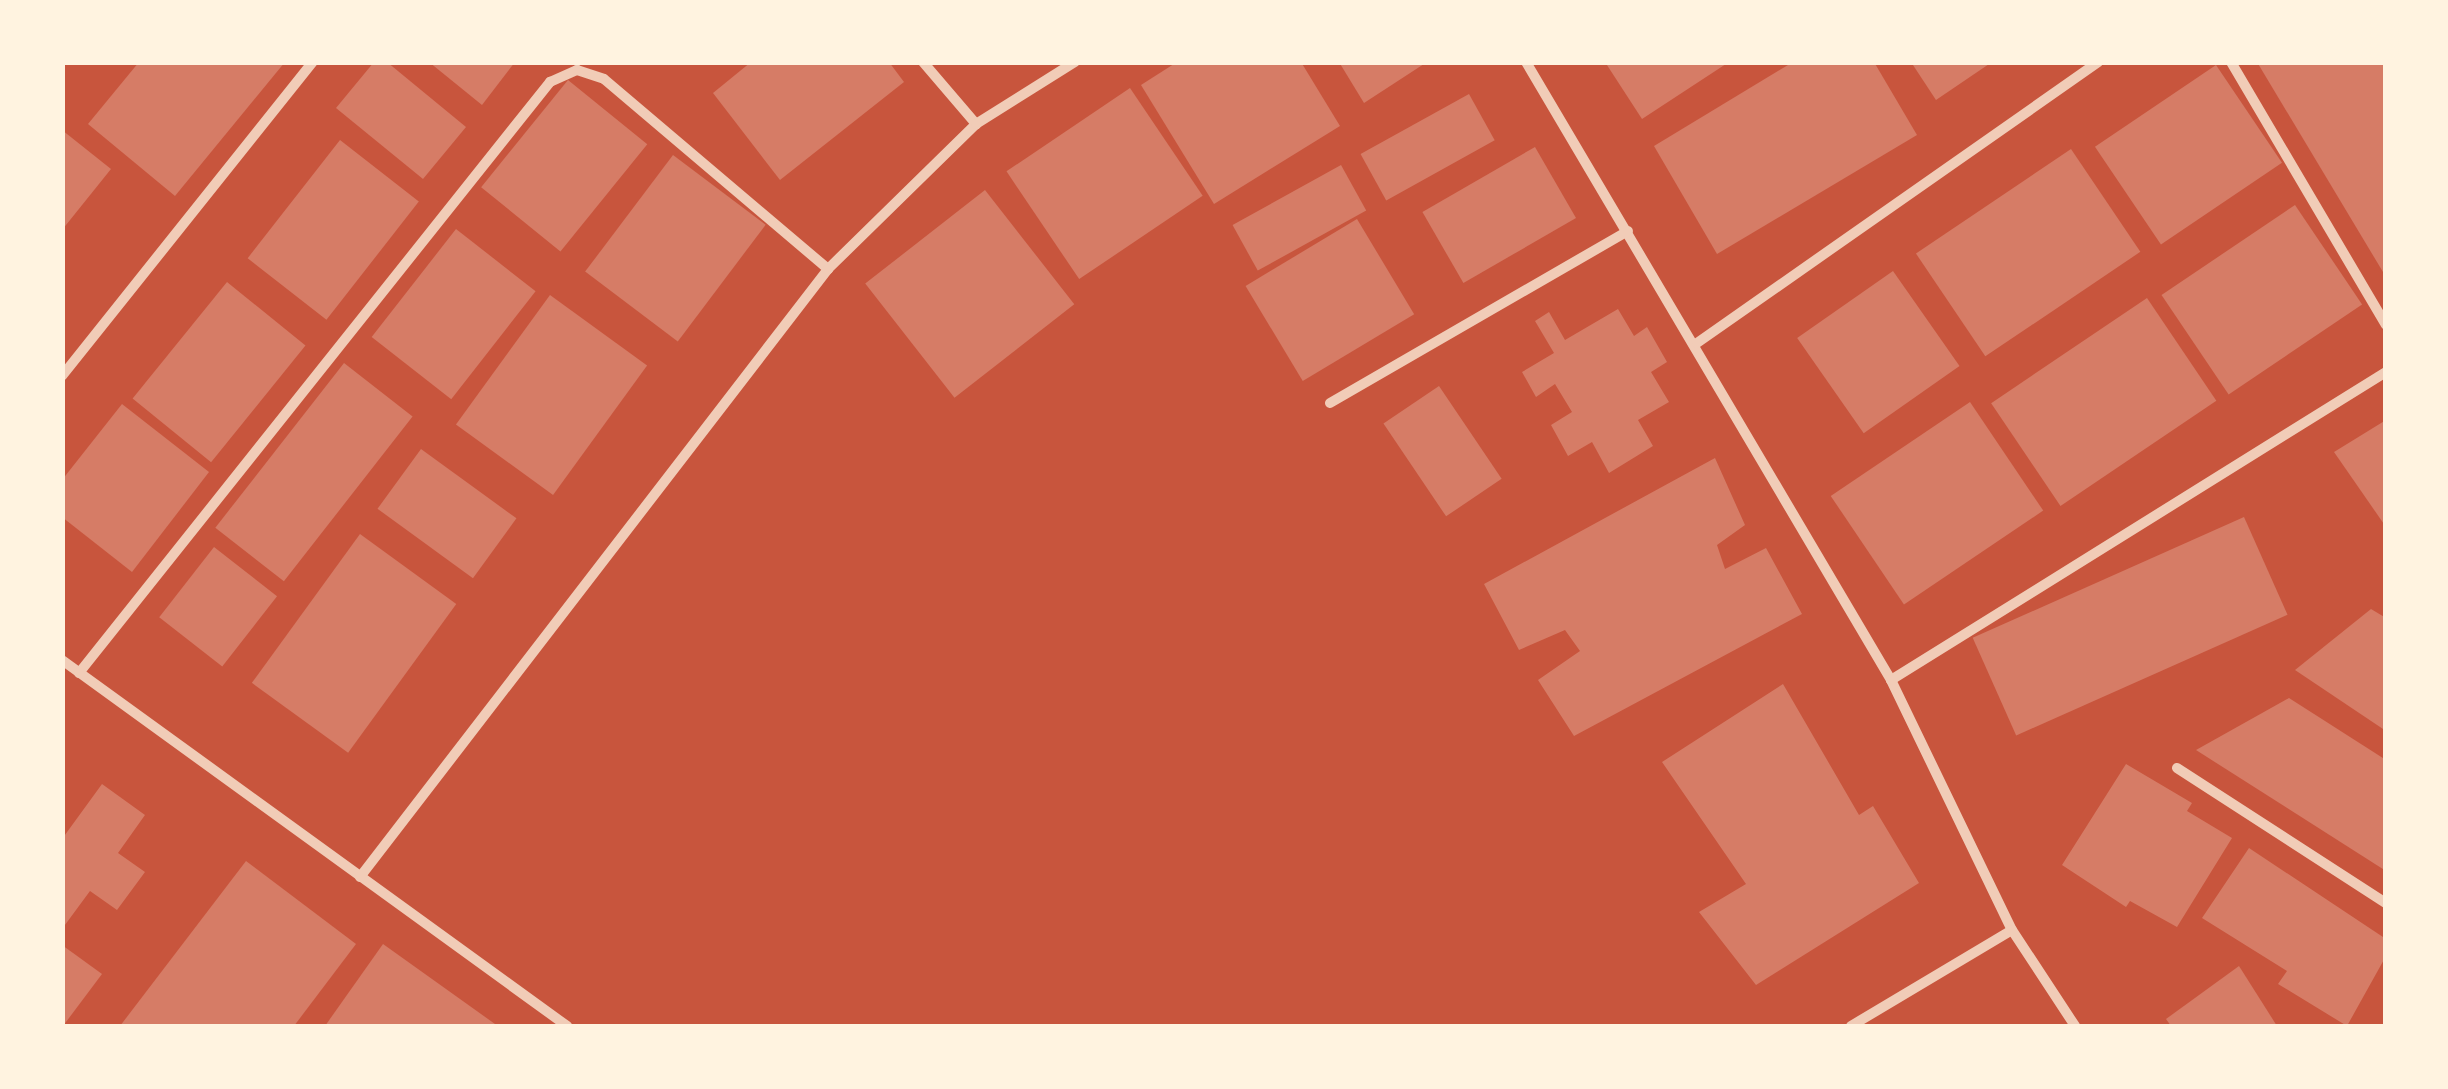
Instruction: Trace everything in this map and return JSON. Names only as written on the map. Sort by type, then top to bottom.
[{"type":"street","points":[[62,376],[313,62]]},
{"type":"street","points":[[923,62],[976,124]]},
{"type":"street","points":[[360,878],[828,269],[976,124],[1075,62]]},
{"type":"street","points":[[1526,62],[1697,343],[1891,680],[2012,930],[2075,1026]]},
{"type":"street","points":[[1697,343],[2098,62]]},
{"type":"street","points":[[2231,62],[2386,325]]},
{"type":"street","points":[[79,673],[550,82],[577,70],[604,79],[828,269]]},
{"type":"street","points":[[1330,403],[1628,231]]},
{"type":"street","points":[[1891,680],[2386,372]]},
{"type":"street","points":[[62,660],[567,1026]]},
{"type":"street","points":[[2177,768],[2386,903]]},
{"type":"street","points":[[1851,1026],[2012,930]]},
{"type":"building","points":[[139,62],[285,62],[175,196],[88,124]]},
{"type":"building","points":[[374,62],[387,62],[466,127],[423,179],[336,108]]},
{"type":"building","points":[[429,62],[515,62],[482,105]]},
{"type":"building","points":[[751,62],[889,62],[904,82],[780,180],[713,93]]},
{"type":"building","points":[[1177,62],[1301,62],[1340,126],[1214,204],[1141,85]]},
{"type":"building","points":[[1339,62],[1427,62],[1364,103]]},
{"type":"building","points":[[1605,62],[1729,62],[1642,119]]},
{"type":"building","points":[[1793,62],[1874,62],[1917,135],[1717,254],[1654,146]]},
{"type":"building","points":[[1911,62],[1992,62],[1936,100]]},
{"type":"building","points":[[2257,62],[2386,62],[2386,277]]},
{"type":"building","points":[[2216,65],[2282,163],[2161,244],[2095,147]]},
{"type":"building","points":[[568,80],[647,144],[560,251],[481,187]]},
{"type":"building","points":[[1130,88],[1203,196],[1079,279],[1006,171]]},
{"type":"building","points":[[1469,94],[1495,140],[1386,200],[1361,154]]},
{"type":"building","points":[[62,130],[111,169],[62,230]]},
{"type":"building","points":[[340,140],[419,202],[326,320],[248,258]]},
{"type":"building","points":[[1535,147],[1576,218],[1463,283],[1422,212]]},
{"type":"building","points":[[2071,149],[2140,252],[1985,356],[1916,254]]},
{"type":"building","points":[[673,155],[766,225],[678,341],[585,272]]},
{"type":"building","points":[[1341,165],[1366,210],[1258,271],[1233,225]]},
{"type":"building","points":[[985,190],[1074,304],[954,398],[865,284]]},
{"type":"building","points":[[2295,205],[2362,304],[2229,395],[2162,295]]},
{"type":"building","points":[[1357,219],[1414,314],[1303,381],[1246,286]]},
{"type":"building","points":[[456,229],[536,291],[451,399],[372,337]]},
{"type":"building","points":[[1893,271],[1960,366],[1864,433],[1797,338]]},
{"type":"building","points":[[227,282],[305,346],[211,462],[133,399]]},
{"type":"building","points":[[550,295],[647,366],[553,495],[456,424]]},
{"type":"building","points":[[2147,298],[2216,401],[2060,506],[1991,403]]},
{"type":"building","points":[[1618,309],[1634,336],[1647,327],[1667,362],[1651,372],[1669,402],[1638,420],[1653,446],[1609,473],[1592,442],[1568,456],[1551,425],[1572,412],[1555,384],[1536,397],[1522,372],[1554,353],[1535,321],[1549,312],[1565,340]]},
{"type":"building","points":[[344,363],[413,417],[284,581],[215,528]]},
{"type":"building","points":[[1439,386],[1502,479],[1446,516],[1383,423]]},
{"type":"building","points":[[1970,402],[2043,511],[1904,605],[1831,496]]},
{"type":"building","points":[[122,404],[209,472],[132,572],[62,517],[62,480]]},
{"type":"building","points":[[2386,420],[2386,527],[2334,452]]},
{"type":"building","points":[[421,449],[516,518],[473,578],[378,509]]},
{"type":"building","points":[[1715,458],[1745,525],[1717,545],[1725,569],[1766,548],[1802,614],[1574,736],[1538,680],[1580,651],[1565,630],[1519,650],[1484,584]]},
{"type":"building","points":[[2244,517],[2288,615],[2016,736],[1973,638]]},
{"type":"building","points":[[360,534],[456,604],[348,753],[252,683]]},
{"type":"building","points":[[214,547],[277,596],[222,666],[159,617]]},
{"type":"building","points":[[2371,609],[2386,618],[2386,731],[2295,670]]},
{"type":"building","points":[[1783,684],[1859,815],[1873,806],[1919,883],[1756,985],[1699,912],[1746,884],[1662,762]]},
{"type":"building","points":[[2289,698],[2386,760],[2386,871],[2196,750]]},
{"type":"building","points":[[2126,764],[2192,803],[2187,811],[2232,838],[2177,927],[2130,901],[2126,907],[2062,865]]},
{"type":"building","points":[[102,784],[145,815],[118,853],[145,872],[117,910],[90,891],[62,929],[62,839]]},
{"type":"building","points":[[2249,848],[2386,939],[2386,956],[2347,1026],[2278,984],[2287,971],[2202,918]]},
{"type":"building","points":[[246,861],[356,944],[294,1026],[120,1026]]},
{"type":"building","points":[[383,944],[495,1024],[325,1026]]},
{"type":"building","points":[[62,945],[102,974],[63,1026],[62,1026]]},
{"type":"building","points":[[2239,966],[2277,1026],[2171,1026],[2166,1019]]}]
